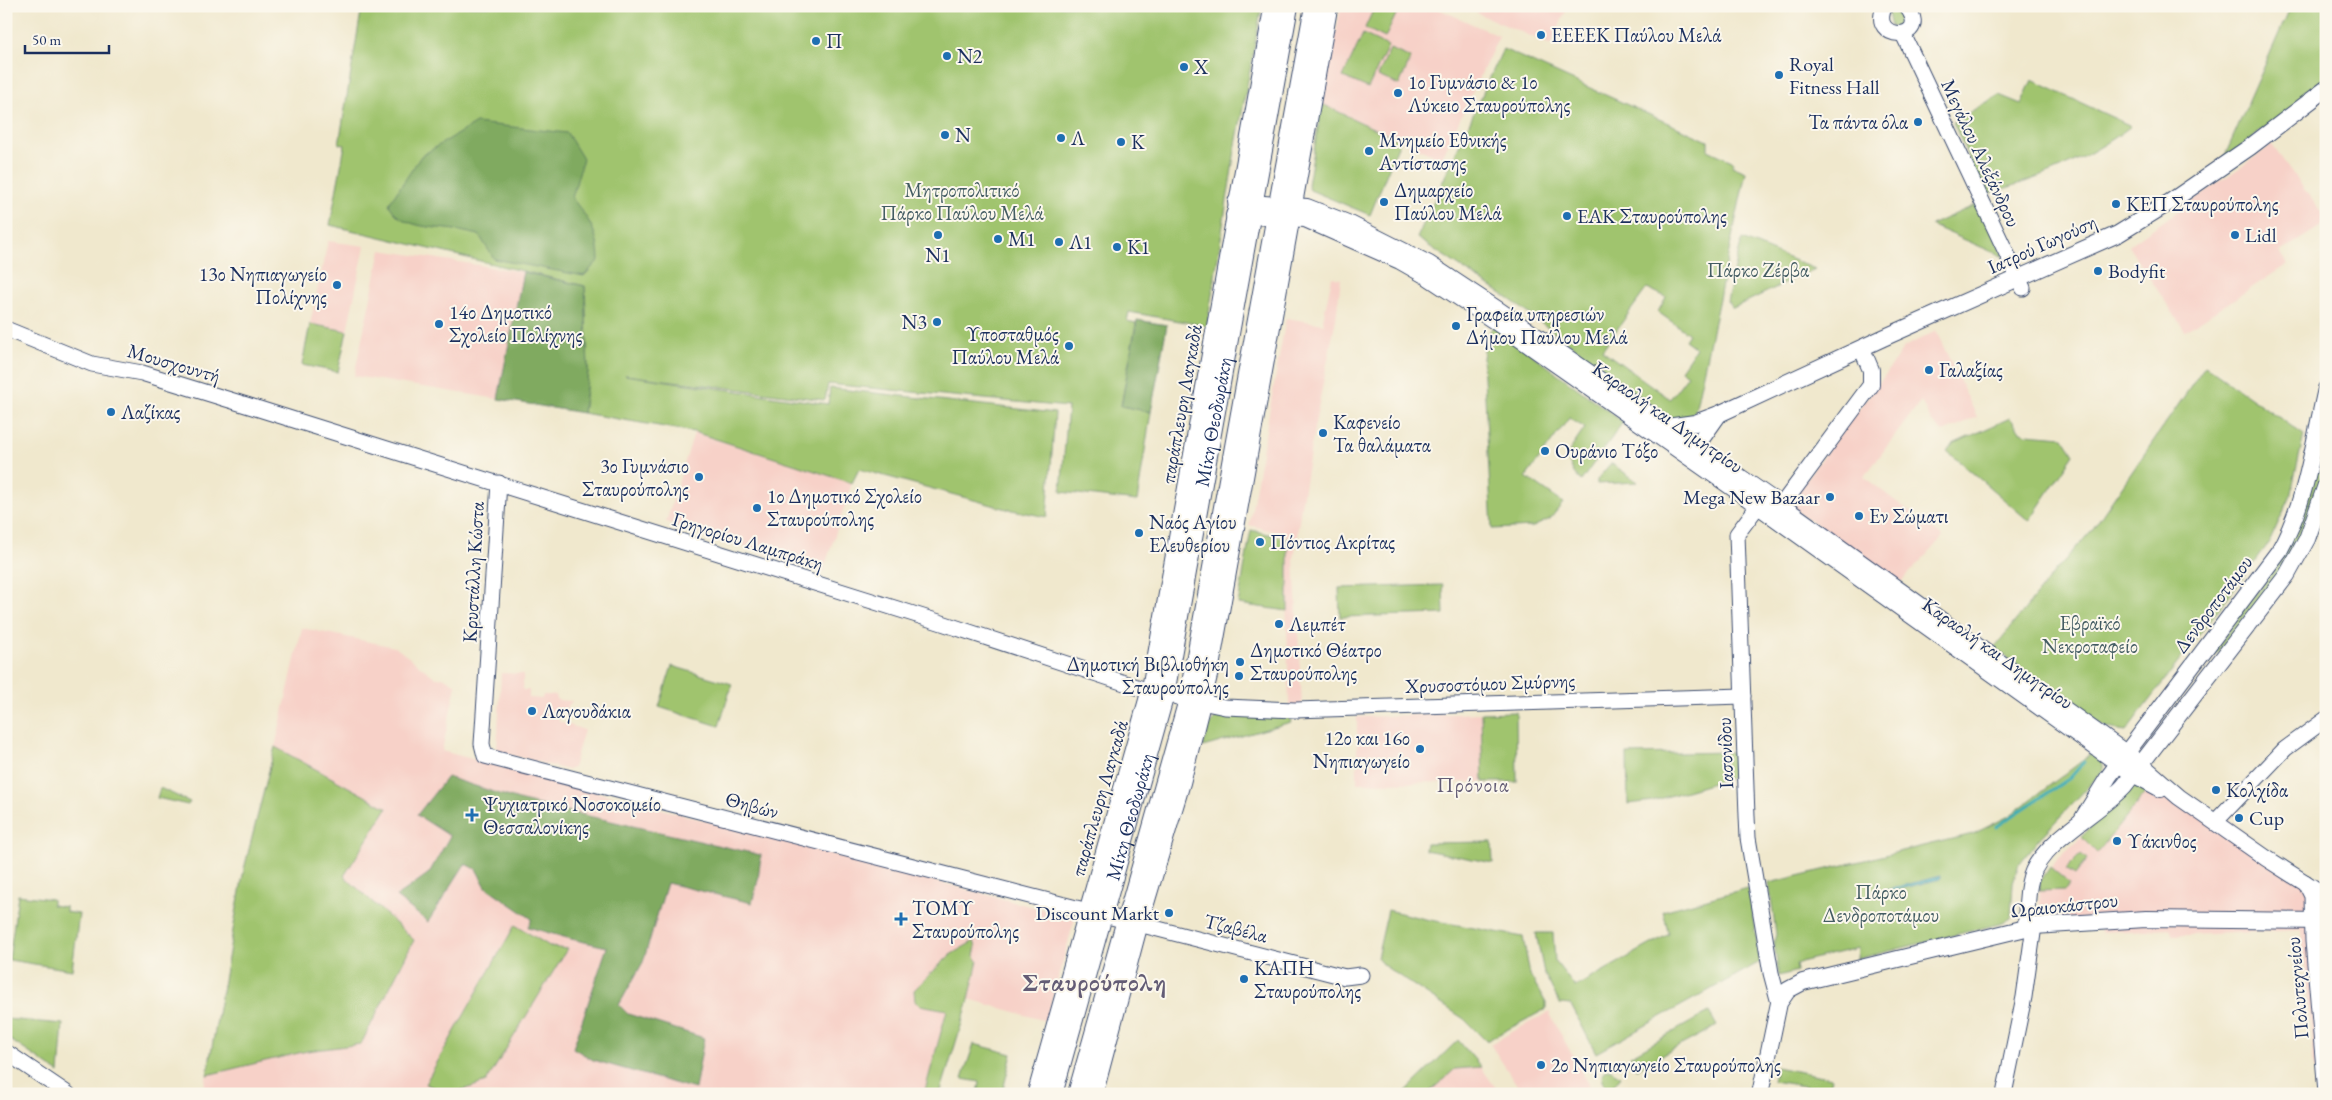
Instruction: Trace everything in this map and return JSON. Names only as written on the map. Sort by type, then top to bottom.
[{"type":"highway","name":"Μίκη Θεοδωράκη","points":[[1052,1094],[1094,914],[1157,693],[1243,209],[1288,6]]},
{"type":"highway","name":"Μίκη Θεοδωράκη","points":[[1078,1094],[1133,923],[1196,702],[1285,211],[1315,6]]},
{"type":"main road","name":"Ιατρού Γωγούση","points":[[1668,427],[1695,423],[1719,414],[1862,349],[1874,349],[1891,345],[2108,239],[2138,222],[2250,147],[2326,89]]},
{"type":"main road","name":"Ιατρού Γωγούση","points":[[2020,283],[2105,252],[2145,231],[2326,101]]},
{"type":"main road","name":"Καραολή και Δημητρίου","points":[[1243,209],[1285,211],[1308,207],[1350,224],[1424,262],[1486,301],[1668,427],[1692,452]]},
{"type":"main road","name":"Καραολή και Δημητρίου","points":[[1285,211],[1400,261],[1428,277],[1692,452],[2137,769],[2326,896]]},
{"type":"main road","points":[[1777,512],[1871,385],[1871,370],[1862,349]]},
{"type":"main road","name":"Δενδροποτάμου","points":[[2082,820],[2122,758],[2267,568],[2285,540],[2306,481],[2326,388]]},
{"type":"main road","points":[[1692,452],[1719,414]]},
{"type":"main road","name":"Δενδροποτάμου","points":[[2030,927],[2030,878],[2039,858],[2082,820],[2111,800],[2287,575],[2307,539],[2326,484]]},
{"type":"main road","points":[[2305,882],[2326,889]]},
{"type":"main road","points":[[2319,920],[2326,910]]},
{"type":"main road","name":"Ωραιοκάστρου","points":[[1779,1003],[1788,990],[1802,982],[2030,927],[2146,920],[2319,920]]},
{"type":"main road","points":[[1760,1094],[1779,1003]]},
{"type":"street","points":[[1243,209],[1272,6]]},
{"type":"street","points":[[1285,211],[1330,6]]},
{"type":"street","points":[[1885,6],[1883,15],[1884,25],[1894,34],[1903,34],[1910,28],[1912,20],[1906,6]]},
{"type":"street","name":"Μεγάλου Αλεξάνδρου","points":[[1903,34],[2020,283]]},
{"type":"street","name":"Μουσχουντή","points":[[6,329],[90,363],[142,373],[334,432]]},
{"type":"street","name":"Γρηγορίου Λαμπράκη","points":[[334,432],[1157,693]]},
{"type":"street","name":"Κρυστάλλη Κώστα","points":[[488,662],[496,503],[499,484]]},
{"type":"street","name":"Ιασονίδου","points":[[1762,501],[1737,534],[1748,826],[1771,973],[1779,1003]]},
{"type":"street","name":"Θηβών","points":[[488,662],[482,744],[485,756],[1094,914]]},
{"type":"street","name":"Χρυσοστόμου Σμύρνης","points":[[1157,693],[1196,702],[1239,708],[1295,710],[1743,696]]},
{"type":"street","points":[[2215,822],[2284,749],[2326,719]]},
{"type":"street","name":"Πολυτεχνείου","points":[[2305,882],[2312,896],[2319,920],[2326,1092]]},
{"type":"street","points":[[1035,1094],[1094,914]]},
{"type":"street","name":"Τζαβέλα","points":[[1094,914],[1345,977],[1361,975]]},
{"type":"street","points":[[1095,1094],[1133,923]]},
{"type":"street","points":[[2004,1094],[2018,1026],[2030,927]]},
{"type":"street","points":[[6,1052],[68,1094]]},
{"type":"shaded area","name":"1ο Γυμνάσιο & 1ο Λύκειο Σταυρούπολης","points":[[1341,6],[1432,6],[1499,36],[1441,159],[1322,104]]},
{"type":"shaded area","name":"ΕΕΕΕΚ Παύλου Μελά","points":[[1480,6],[1568,6],[1551,45],[1477,13]]},
{"type":"shaded area","points":[[2272,145],[2326,219],[2326,223],[2280,252],[2288,264],[2185,331],[2128,246]]},
{"type":"shaded area","name":"13ο Νηπιαγωγείο Πολίχνης","points":[[328,241],[365,246],[347,331],[310,324]]},
{"type":"shaded area","name":"14ο Δημοτικό Σχολείο Πολίχνης","points":[[381,250],[523,272],[498,399],[354,376]]},
{"type":"shaded area","points":[[1332,277],[1341,279],[1336,319],[1316,418],[1294,559],[1302,706],[1289,707],[1285,552],[1287,535],[1249,525],[1286,318],[1324,324],[1323,320]]},
{"type":"shaded area","points":[[1936,331],[1977,417],[1943,432],[1931,421],[1921,401],[1864,477],[1943,537],[1901,582],[1787,504],[1888,371],[1904,347]]},
{"type":"shaded area","name":"1ο Δημοτικό Σχολείο Σταυρούπολης","points":[[694,433],[852,483],[823,572],[666,522]]},
{"type":"shaded area","name":"Ψυχιατρικό Νοσοκομείο Θεσσαλονίκης","points":[[302,628],[395,647],[436,678],[443,677],[456,685],[442,751],[1075,918],[1046,1021],[969,999],[940,1094],[203,1094],[244,869],[275,747]]},
{"type":"shaded area","name":"Λαγουδάκια","points":[[501,673],[523,674],[523,690],[529,690],[529,698],[542,699],[543,695],[556,695],[557,700],[572,701],[558,721],[584,730],[573,768],[568,770],[497,751]]},
{"type":"shaded area","name":"12ο και 16ο Νηπιαγωγείο","points":[[1481,713],[1483,782],[1357,783],[1357,717]]},
{"type":"shaded area","points":[[2138,780],[2227,820],[2283,861],[2326,882],[2326,1068],[2314,1069],[2302,930],[2188,935],[2172,935],[2171,929],[2101,932],[2100,928],[2048,931],[2040,905],[2039,887],[2042,878],[2057,859],[2083,836]]},
{"type":"shaded area","name":"2ο Νηπιαγωγείο Σταυρούπολης","points":[[1549,1012],[1589,1086],[1578,1094],[1523,1094],[1490,1044]]},
{"type":"shaded area","points":[[1481,1067],[1500,1094],[1427,1094],[1455,1069]]},
{"type":"green space","name":"Μητροπολιτικό Πάρκο Παύλου Μελά","points":[[362,6],[1262,6],[1235,150],[1207,326],[1129,312],[1127,321],[1136,323],[1121,406],[1151,412],[1137,501],[1061,492],[1068,407],[828,384],[825,400],[625,375],[828,404],[830,388],[1055,413],[1047,517],[1007,509],[859,469],[852,483],[694,432],[583,413],[588,371],[585,286],[330,225],[345,145],[339,144]]},
{"type":"green space","points":[[1375,6],[1400,6],[1385,38],[1365,28]]},
{"type":"green space","points":[[1890,6],[1900,6],[1904,9],[1906,28],[1891,27],[1887,9]]},
{"type":"green space","points":[[2291,6],[2326,6],[2326,82],[2223,160]]},
{"type":"green space","points":[[1363,34],[1388,46],[1368,88],[1343,77]]},
{"type":"green space","points":[[1390,49],[1411,58],[1399,85],[1378,76]]},
{"type":"green space","name":"EAK Σταυρούπολης","points":[[1503,49],[1708,141],[1708,150],[1734,162],[1732,166],[1746,172],[1695,411],[1687,418],[1671,419],[1512,301],[1417,238]],"holes":[[[1647,288],[1666,297],[1658,312],[1689,334],[1685,340],[1696,348],[1681,370],[1688,375],[1670,399],[1602,350]]]},
{"type":"green space","points":[[2032,80],[2131,126],[2097,149],[2061,168],[1985,194],[1953,122],[1999,95],[2021,104]]},
{"type":"green space","points":[[1322,104],[1400,141],[1370,215],[1310,190],[1308,185]]},
{"type":"green space","points":[[476,123],[567,133],[583,159],[572,198],[591,226],[597,241],[599,260],[584,276],[494,259],[479,235],[414,224],[399,217],[389,204],[421,156]]},
{"type":"green space","points":[[1980,203],[2004,257],[1931,225]]},
{"type":"green space","name":"Πάρκο Ζέρβα","points":[[1742,239],[1815,269],[1733,308],[1727,301]]},
{"type":"green space","points":[[523,272],[585,286],[588,371],[583,413],[498,399]]},
{"type":"green space","points":[[1137,320],[1167,325],[1151,412],[1121,406]]},
{"type":"green space","points":[[310,324],[347,331],[338,372],[302,365]]},
{"type":"green space","name":"Ουράνιο Τόξο","points":[[1493,326],[1623,422],[1581,481],[1574,473],[1566,456],[1585,428],[1569,418],[1526,477],[1563,503],[1550,519],[1533,527],[1492,529],[1483,358],[1486,338]]},
{"type":"green space","name":"Εβραϊκό Νεκροταφείο","points":[[2205,366],[2304,435],[2290,497],[2269,543],[2126,731],[2106,728],[1994,648],[2057,569],[2092,530]]},
{"type":"green space","points":[[2010,418],[2020,431],[2026,434],[2063,437],[2074,454],[2029,521],[1947,451],[1953,444]]},
{"type":"green space","points":[[2326,418],[2321,477],[2314,506],[2303,534],[2285,566],[2215,656],[2213,655],[2229,628],[2277,565]]},
{"type":"green space","points":[[1610,464],[1638,482],[1597,484],[1597,480]]},
{"type":"green space","points":[[1251,530],[1288,539],[1288,611],[1238,604]]},
{"type":"green space","points":[[1443,585],[1444,614],[1340,617],[1339,588]]},
{"type":"green space","points":[[672,666],[732,684],[719,726],[659,707]]},
{"type":"green space","points":[[1516,712],[1517,782],[1483,782],[1481,713]]},
{"type":"green space","points":[[1219,715],[1290,718],[1291,722],[1203,747],[1210,724]]},
{"type":"green space","points":[[275,747],[387,808],[344,876],[414,940],[361,1044],[307,1051],[207,1075],[244,869]]},
{"type":"green space","points":[[1734,752],[1734,777],[1652,801],[1628,804],[1627,754]]},
{"type":"green space","name":"Πάρκο Δενδροποτάμου","points":[[2094,752],[2103,764],[2103,771],[2039,839],[2019,864],[2013,882],[2011,918],[2003,923],[1857,959],[1858,948],[1804,961],[1796,964],[1797,971],[1779,976],[1774,942],[1776,934],[1769,883],[1973,834],[2009,816]]},
{"type":"green space","points":[[447,777],[522,801],[761,855],[758,880],[752,903],[667,883],[643,962],[619,1005],[628,1014],[704,1038],[695,1089],[593,1060],[573,1048],[607,947],[528,927],[532,919],[486,887],[476,869],[465,864],[428,922],[396,897],[429,873],[450,836],[417,815]]},
{"type":"green space","points":[[2135,783],[2146,792],[2097,853],[2081,837]]},
{"type":"green space","points":[[160,788],[190,802],[188,805],[157,798]]},
{"type":"green space","points":[[1492,842],[1493,863],[1425,850],[1426,843]]},
{"type":"green space","points":[[2081,854],[2087,859],[2075,875],[2066,869]]},
{"type":"green space","points":[[2050,867],[2070,884],[2065,890],[2039,891],[2040,882]]},
{"type":"green space","points":[[1748,888],[1760,962],[1596,1053],[1571,1005],[1560,1004],[1544,973],[1536,933],[1553,933],[1555,961],[1575,987],[1669,934],[1663,911]]},
{"type":"green space","points":[[18,895],[52,899],[52,905],[66,907],[66,912],[79,914],[72,970],[9,960]]},
{"type":"green space","points":[[1388,910],[1425,919],[1523,937],[1530,975],[1546,1003],[1546,1009],[1486,1041],[1464,1019],[1383,965],[1377,958]]},
{"type":"green space","points":[[515,925],[551,947],[567,949],[486,1082],[451,1094],[425,1084]]},
{"type":"green space","points":[[974,941],[976,947],[974,955],[978,961],[968,1003],[940,1094],[924,1094],[947,1010],[920,1005],[915,1001],[914,990],[950,955]]},
{"type":"green space","points":[[1709,1012],[1717,1026],[1636,1069],[1630,1056]]},
{"type":"green space","points":[[6,1019],[63,1024],[59,1073],[6,1037]]},
{"type":"green space","points":[[1458,1040],[1481,1067],[1455,1069],[1427,1094],[1403,1094]]},
{"type":"green space","points":[[974,1044],[1012,1054],[1002,1094],[978,1094],[980,1082],[962,1079]]},
{"type":"green space","points":[[1776,1067],[1832,1078],[1829,1090],[1773,1081]]},
{"type":"green space","points":[[1609,1069],[1621,1076],[1607,1094],[1602,1076],[1604,1071]]},
{"type":"water","points":[[1940,876],[1940,879],[1872,896],[1871,894]]},
{"type":"waterway","points":[[1996,827],[2070,778],[2084,762]]},
{"type":"place","name":"ΕΕΕΕΚ Παύλου Μελά","points":[[1541,35]]},
{"type":"place","name":"Π","points":[[816,41]]},
{"type":"place","name":"Ν2","points":[[947,56]]},
{"type":"place","name":"Χ","points":[[1184,67]]},
{"type":"place","name":"Royal Fitness Hall","points":[[1779,75]]},
{"type":"place","name":"1ο Γυμνάσιο & 1ο Λύκειο Σταυρούπολης","points":[[1398,93]]},
{"type":"place","name":"Τα πάντα όλα","points":[[1918,122]]},
{"type":"place","name":"Ν","points":[[945,135]]},
{"type":"place","name":"Λ","points":[[1061,138]]},
{"type":"place","name":"Κ","points":[[1121,142]]},
{"type":"place","name":"Μνημείο Εθνικής Αντίστασης","points":[[1369,151]]},
{"type":"place","name":"Δημαρχείο Παύλου Μελά","points":[[1384,202]]},
{"type":"place","name":"ΚΕΠ Σταυρούπολης","points":[[2116,204]]},
{"type":"place","name":"EAK Σταυρούπολης","points":[[1567,216]]},
{"type":"place","name":"Ν1","points":[[938,235]]},
{"type":"place","name":"Lidl","points":[[2235,235]]},
{"type":"place","name":"Μ1","points":[[998,239]]},
{"type":"place","name":"Λ1","points":[[1059,242]]},
{"type":"place","name":"Κ1","points":[[1117,247]]},
{"type":"place","name":"Bodyfit","points":[[2098,271]]},
{"type":"place","name":"13ο Νηπιαγωγείο Πολίχνης","points":[[337,285]]},
{"type":"place","name":"Ν3","points":[[937,322]]},
{"type":"place","name":"14ο Δημοτικό Σχολείο Πολίχνης","points":[[439,324]]},
{"type":"place","name":"Γραφεία υπηρεσιών Δήμου Παύλου Μελά","points":[[1456,326]]},
{"type":"place","name":"Υποσταθμός Παύλου Μελά","points":[[1069,346]]},
{"type":"place","name":"Γαλαξίας","points":[[1929,370]]},
{"type":"place","name":"Λαζίκας","points":[[111,412]]},
{"type":"place","name":"Καφενείο Τα θαλάματα","points":[[1323,433]]},
{"type":"place","name":"Ουράνιο Τόξο","points":[[1545,451]]},
{"type":"place","name":"3ο Γυμνάσιο Σταυρούπολης","points":[[699,477]]},
{"type":"place","name":"Mega New Bazaar","points":[[1830,497]]},
{"type":"place","name":"1ο Δημοτικό Σχολείο Σταυρούπολης","points":[[757,508]]},
{"type":"place","name":"Εν Σώματι","points":[[1859,516]]},
{"type":"place","name":"Ναός Αγίου Ελευθερίου","points":[[1139,533]]},
{"type":"place","name":"Πόντιος Ακρίτας","points":[[1260,542]]},
{"type":"place","name":"Λεμπέτ","points":[[1279,624]]},
{"type":"place","name":"Δημοτικό Θέατρο Σταυρούπολης","points":[[1240,662]]},
{"type":"place","name":"Δημοτική Βιβλιοθήκη Σταυρούπολης","points":[[1239,676]]},
{"type":"place","name":"Λαγουδάκια","points":[[532,711]]},
{"type":"place","name":"12ο και 16ο Νηπιαγωγείο","points":[[1420,749]]},
{"type":"place","name":"Κολχίδα","points":[[2216,790]]},
{"type":"place","name":"Ψυχιατρικό Νοσοκομείο Θεσσαλονίκης","points":[[472,815]]},
{"type":"place","name":"Cup","points":[[2239,818]]},
{"type":"place","name":"Υάκινθος","points":[[2117,841]]},
{"type":"place","name":"Discount Markt","points":[[1169,913]]},
{"type":"place","name":"ΤΟΜΥ Σταυρούπολης","points":[[901,919]]},
{"type":"place","name":"ΚΑΠΗ Σταυρούπολης","points":[[1244,979]]},
{"type":"place","name":"2ο Νηπιαγωγείο Σταυρούπολης","points":[[1541,1065]]},
{"type":"district","name":"Πρόνοια","points":[[1473,785]]},
{"type":"district","name":"Σταυρούπολη","points":[[1095,982]]}]
